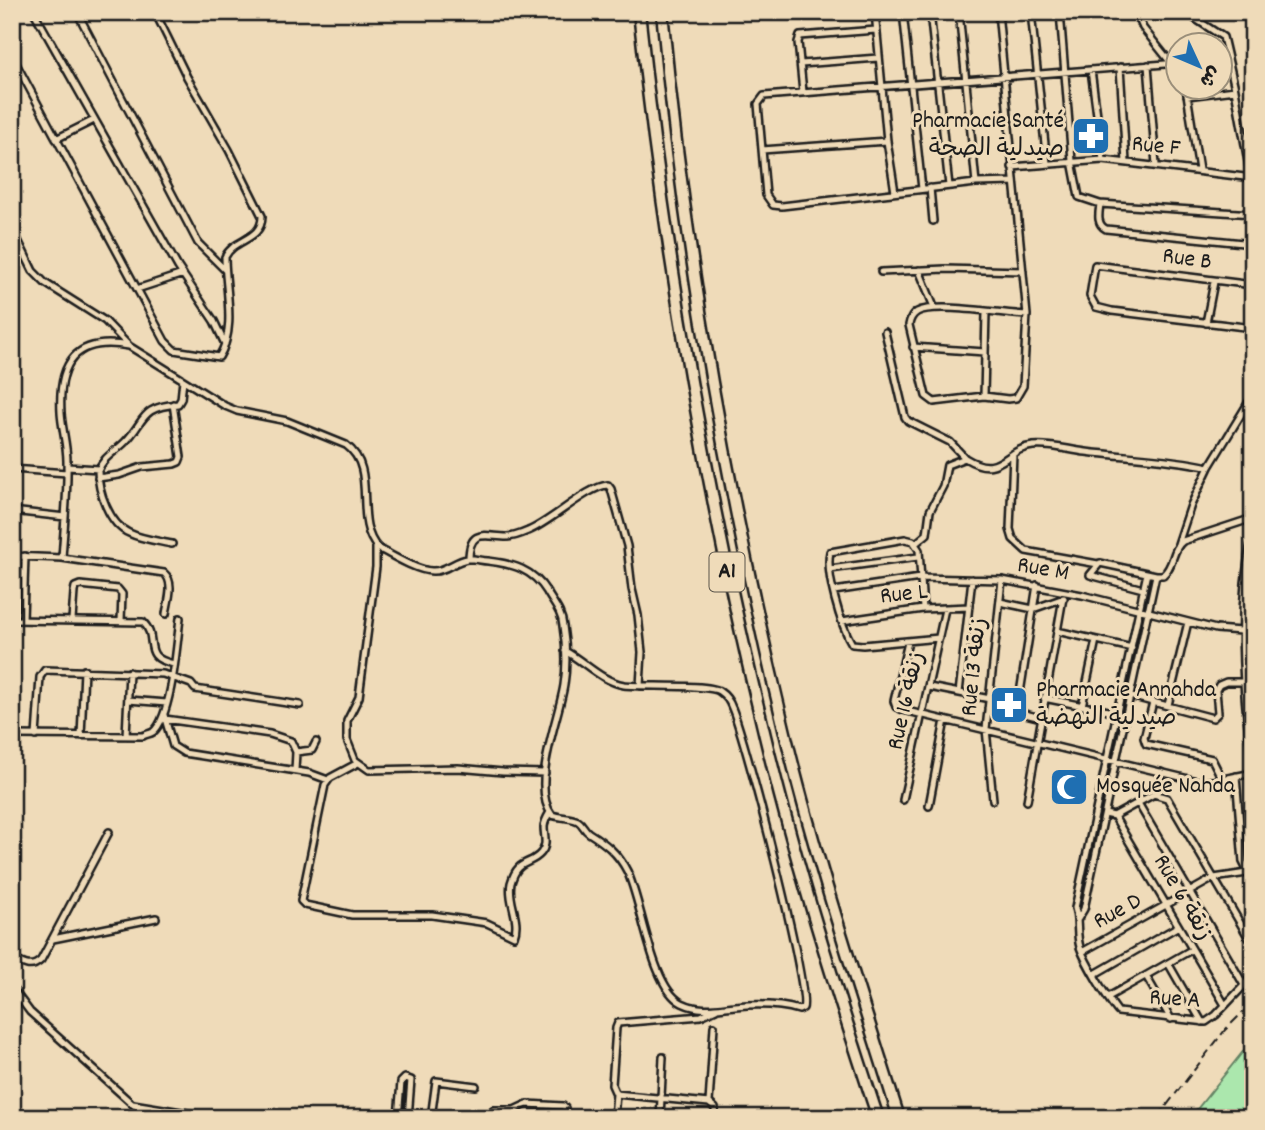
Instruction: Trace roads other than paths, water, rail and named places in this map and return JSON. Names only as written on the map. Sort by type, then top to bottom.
[{"type":"highway","name":"A1","points":[[639,12],[663,218],[692,398],[729,583],[765,737],[799,865],[833,981],[878,1118]]},
{"type":"highway","name":"A1","points":[[662,12],[691,246],[708,356],[746,561],[788,744],[898,1118]]},
{"type":"street","points":[[34,12],[225,344]]},
{"type":"street","points":[[77,12],[198,243],[225,270]]},
{"type":"street","points":[[12,56],[164,341],[174,349],[219,357],[229,324],[225,257],[229,249],[256,234],[261,227],[262,216],[155,12]]},
{"type":"street","points":[[875,12],[887,141],[895,192]]},
{"type":"street","points":[[904,12],[922,189]]},
{"type":"street","points":[[930,12],[949,186]]},
{"type":"street","points":[[960,12],[976,183]]},
{"type":"street","points":[[998,12],[1027,315],[1021,391],[1016,398],[1008,400],[984,396],[931,400],[924,392],[913,347],[910,319],[918,311],[934,307],[1027,315]]},
{"type":"street","points":[[1031,12],[1046,163]]},
{"type":"street","points":[[1060,12],[1072,161],[1079,197],[1100,204],[1253,214]]},
{"type":"street","points":[[1136,12],[1143,28],[1164,52]]},
{"type":"street","points":[[1185,12],[1222,35],[1253,189]]},
{"type":"street","points":[[803,92],[798,42],[802,36],[876,30]]},
{"type":"street","points":[[801,64],[878,58]]},
{"type":"street","points":[[1014,182],[976,183],[773,205],[766,195],[758,108],[761,98],[803,92],[882,88],[1164,64]]},
{"type":"street","points":[[1148,65],[1156,165]]},
{"type":"street","points":[[1119,67],[1126,162]]},
{"type":"street","points":[[1091,70],[1103,160]]},
{"type":"street","points":[[1188,102],[1199,170]]},
{"type":"street","points":[[56,139],[94,120]]},
{"type":"street","points":[[762,150],[887,141]]},
{"type":"street","name":"Rue F","points":[[1012,167],[1103,160],[1252,178]]},
{"type":"street","points":[[930,188],[933,221]]},
{"type":"street","points":[[1100,204],[1100,225],[1105,229],[1253,244]]},
{"type":"street","points":[[12,228],[33,271],[45,283],[105,321],[129,346],[216,401],[237,411],[287,421],[336,440],[354,451],[361,468],[367,522],[376,545],[376,567],[359,697],[347,721],[348,740],[358,763],[369,770],[458,768],[545,773]]},
{"type":"street","name":"Rue B","points":[[1206,323],[1096,307],[1090,296],[1094,265],[1253,285]]},
{"type":"street","points":[[919,270],[934,307]]},
{"type":"street","points":[[881,272],[1023,271]]},
{"type":"street","points":[[137,289],[183,274]]},
{"type":"street","points":[[1214,282],[1206,323],[1253,328]]},
{"type":"street","points":[[984,396],[986,312]]},
{"type":"street","points":[[886,332],[905,417],[950,442],[965,458],[977,465],[1003,463],[1027,447],[1041,445],[1209,467]]},
{"type":"street","points":[[62,558],[67,449],[60,410],[68,362],[78,351],[94,346],[129,346]]},
{"type":"street","points":[[913,347],[985,352]]},
{"type":"street","points":[[172,544],[128,533],[118,525],[109,512],[98,478],[99,469],[107,456],[125,442],[143,416],[179,402],[183,380]]},
{"type":"street","points":[[1013,454],[1010,529],[1013,539],[1026,551],[1156,575],[1168,571],[1191,505],[1209,467],[1251,405],[1253,395]]},
{"type":"street","points":[[98,478],[179,461],[181,457],[173,404]]},
{"type":"street","points":[[916,543],[927,534],[930,511],[943,486],[947,465],[965,458]]},
{"type":"street","points":[[12,469],[99,469]]},
{"type":"street","points":[[469,559],[470,547],[480,536],[515,536],[563,511],[591,491],[608,485],[627,546],[640,629],[640,686]]},
{"type":"street","points":[[12,511],[65,517]]},
{"type":"street","points":[[1178,544],[1253,518]]},
{"type":"street","points":[[1253,532],[1242,632],[1243,682],[1253,766]]},
{"type":"street","points":[[923,609],[919,550],[916,543],[905,539],[830,552],[834,591],[850,643],[863,646],[939,638]]},
{"type":"street","points":[[376,545],[421,570],[434,572],[469,559],[509,564],[536,578],[560,613],[565,651],[565,683],[545,773],[545,802],[550,812],[557,817],[578,822],[603,841],[620,860],[636,893],[648,942],[666,986],[680,1002],[693,1007],[716,1009],[781,1004],[801,1009],[805,1003],[800,963],[732,706],[715,688],[640,686],[609,682],[565,651]]},
{"type":"street","points":[[12,556],[62,558],[164,573],[169,576],[171,583],[166,614]]},
{"type":"street","points":[[23,620],[25,556]]},
{"type":"street","points":[[830,569],[918,557]]},
{"type":"street","points":[[1102,564],[1090,575],[1143,589]]},
{"type":"street","points":[[1147,573],[1074,908],[1082,952],[1108,997],[1191,950]]},
{"type":"street","points":[[1078,919],[1084,909],[1156,575]]},
{"type":"street","name":"Rue M","points":[[834,591],[920,578],[1002,580],[1216,629],[1253,632]]},
{"type":"street","points":[[959,693],[972,579]]},
{"type":"street","name":"Rue 13 زنقة","points":[[992,800],[986,729],[1002,580]]},
{"type":"street","points":[[72,620],[75,587],[80,585],[118,589],[122,594],[121,621]]},
{"type":"street","points":[[1017,712],[1037,586]]},
{"type":"street","points":[[1000,601],[1033,608],[1065,595]]},
{"type":"street","points":[[1027,801],[1065,595]]},
{"type":"street","name":"Rue L","points":[[842,621],[923,609],[969,607]]},
{"type":"street","name":"Rue 16 زنقة","points":[[903,800],[945,609]]},
{"type":"street","points":[[12,735],[143,736],[153,732],[164,717],[173,676],[180,618]]},
{"type":"street","points":[[12,620],[143,622],[148,629],[153,654],[174,664]]},
{"type":"street","points":[[1168,705],[1188,622]]},
{"type":"street","points":[[1057,631],[1132,648]]},
{"type":"street","points":[[1082,706],[1096,640]]},
{"type":"street","points":[[908,642],[895,691],[896,706],[921,715],[1197,781],[1253,772]]},
{"type":"street","points":[[36,736],[41,672],[53,669],[173,676],[191,684],[195,689],[300,705]]},
{"type":"street","points":[[81,736],[84,670]]},
{"type":"street","points":[[126,736],[130,672]]},
{"type":"street","points":[[1130,696],[1214,718],[1218,712],[1216,690],[1219,685],[1243,682]]},
{"type":"street","points":[[929,687],[990,699]]},
{"type":"street","points":[[1044,698],[1118,713]]},
{"type":"street","points":[[128,700],[167,703]]},
{"type":"street","points":[[1153,702],[1144,738],[1146,744],[1212,759],[1222,779]]},
{"type":"street","points":[[988,708],[1041,718]]},
{"type":"street","points":[[164,717],[173,746],[184,753],[295,771],[328,780],[358,763]]},
{"type":"street","points":[[164,717],[270,734],[291,741],[296,752],[295,771]]},
{"type":"street","points":[[929,806],[945,720]]},
{"type":"street","points":[[296,752],[312,750],[316,742]]},
{"type":"street","points":[[1157,794],[1161,772]]},
{"type":"street","points":[[1236,776],[1243,862],[1253,882]]},
{"type":"street","points":[[328,780],[301,902],[352,915],[449,917],[486,923],[515,936],[516,922],[510,890],[512,879],[523,863],[538,856],[544,848],[544,825],[550,812]]},
{"type":"street","points":[[1105,814],[1114,816],[1157,794],[1164,795],[1253,945]]},
{"type":"street","points":[[1138,803],[1244,985]]},
{"type":"street","name":"Rue 6 زنقة","points":[[1114,816],[1225,1005]]},
{"type":"street","points":[[12,958],[33,966],[46,953],[109,832]]},
{"type":"street","name":"Rue D","points":[[1082,952],[1214,878],[1247,873]]},
{"type":"street","points":[[53,939],[156,918]]},
{"type":"street","points":[[1095,974],[1177,927]]},
{"type":"street","points":[[1168,963],[1202,1022]]},
{"type":"street","points":[[1146,976],[1171,1019]]},
{"type":"street","name":"Rue A","points":[[1108,997],[1118,1012],[1202,1022],[1212,1018],[1253,976]]},
{"type":"street","points":[[12,988],[30,1012],[148,1118]]},
{"type":"street","points":[[686,1017],[693,1007]]},
{"type":"street","points":[[614,1118],[616,1094],[612,1085],[618,1023],[701,1016],[716,1009]]},
{"type":"street","points":[[709,1103],[714,1026]]},
{"type":"street","points":[[660,1118],[663,1056]]},
{"type":"street","points":[[398,1118],[402,1079],[410,1078],[408,1118]]},
{"type":"street","points":[[431,1118],[436,1082],[476,1086]]},
{"type":"street","points":[[616,1094],[709,1103],[715,1108],[715,1118]]},
{"type":"street","points":[[400,1095],[409,1096]]},
{"type":"street","points":[[133,1104],[218,1118]]},
{"type":"street","points":[[491,1118],[496,1109],[514,1110],[527,1104],[563,1105],[565,1118]]},
{"type":"street","points":[[184,1112],[191,1118]]},
{"type":"railway","points":[[1157,1118],[1225,1030],[1253,1002]]},
{"type":"place","name":"Pharmacie Santé صيدلية الصحة","points":[[1091,136]]},
{"type":"place","name":"Pharmacie Annahda صيدلية النهضة","points":[[1009,705]]},
{"type":"place","name":"Mosquée Nahda","points":[[1069,787]]}]
